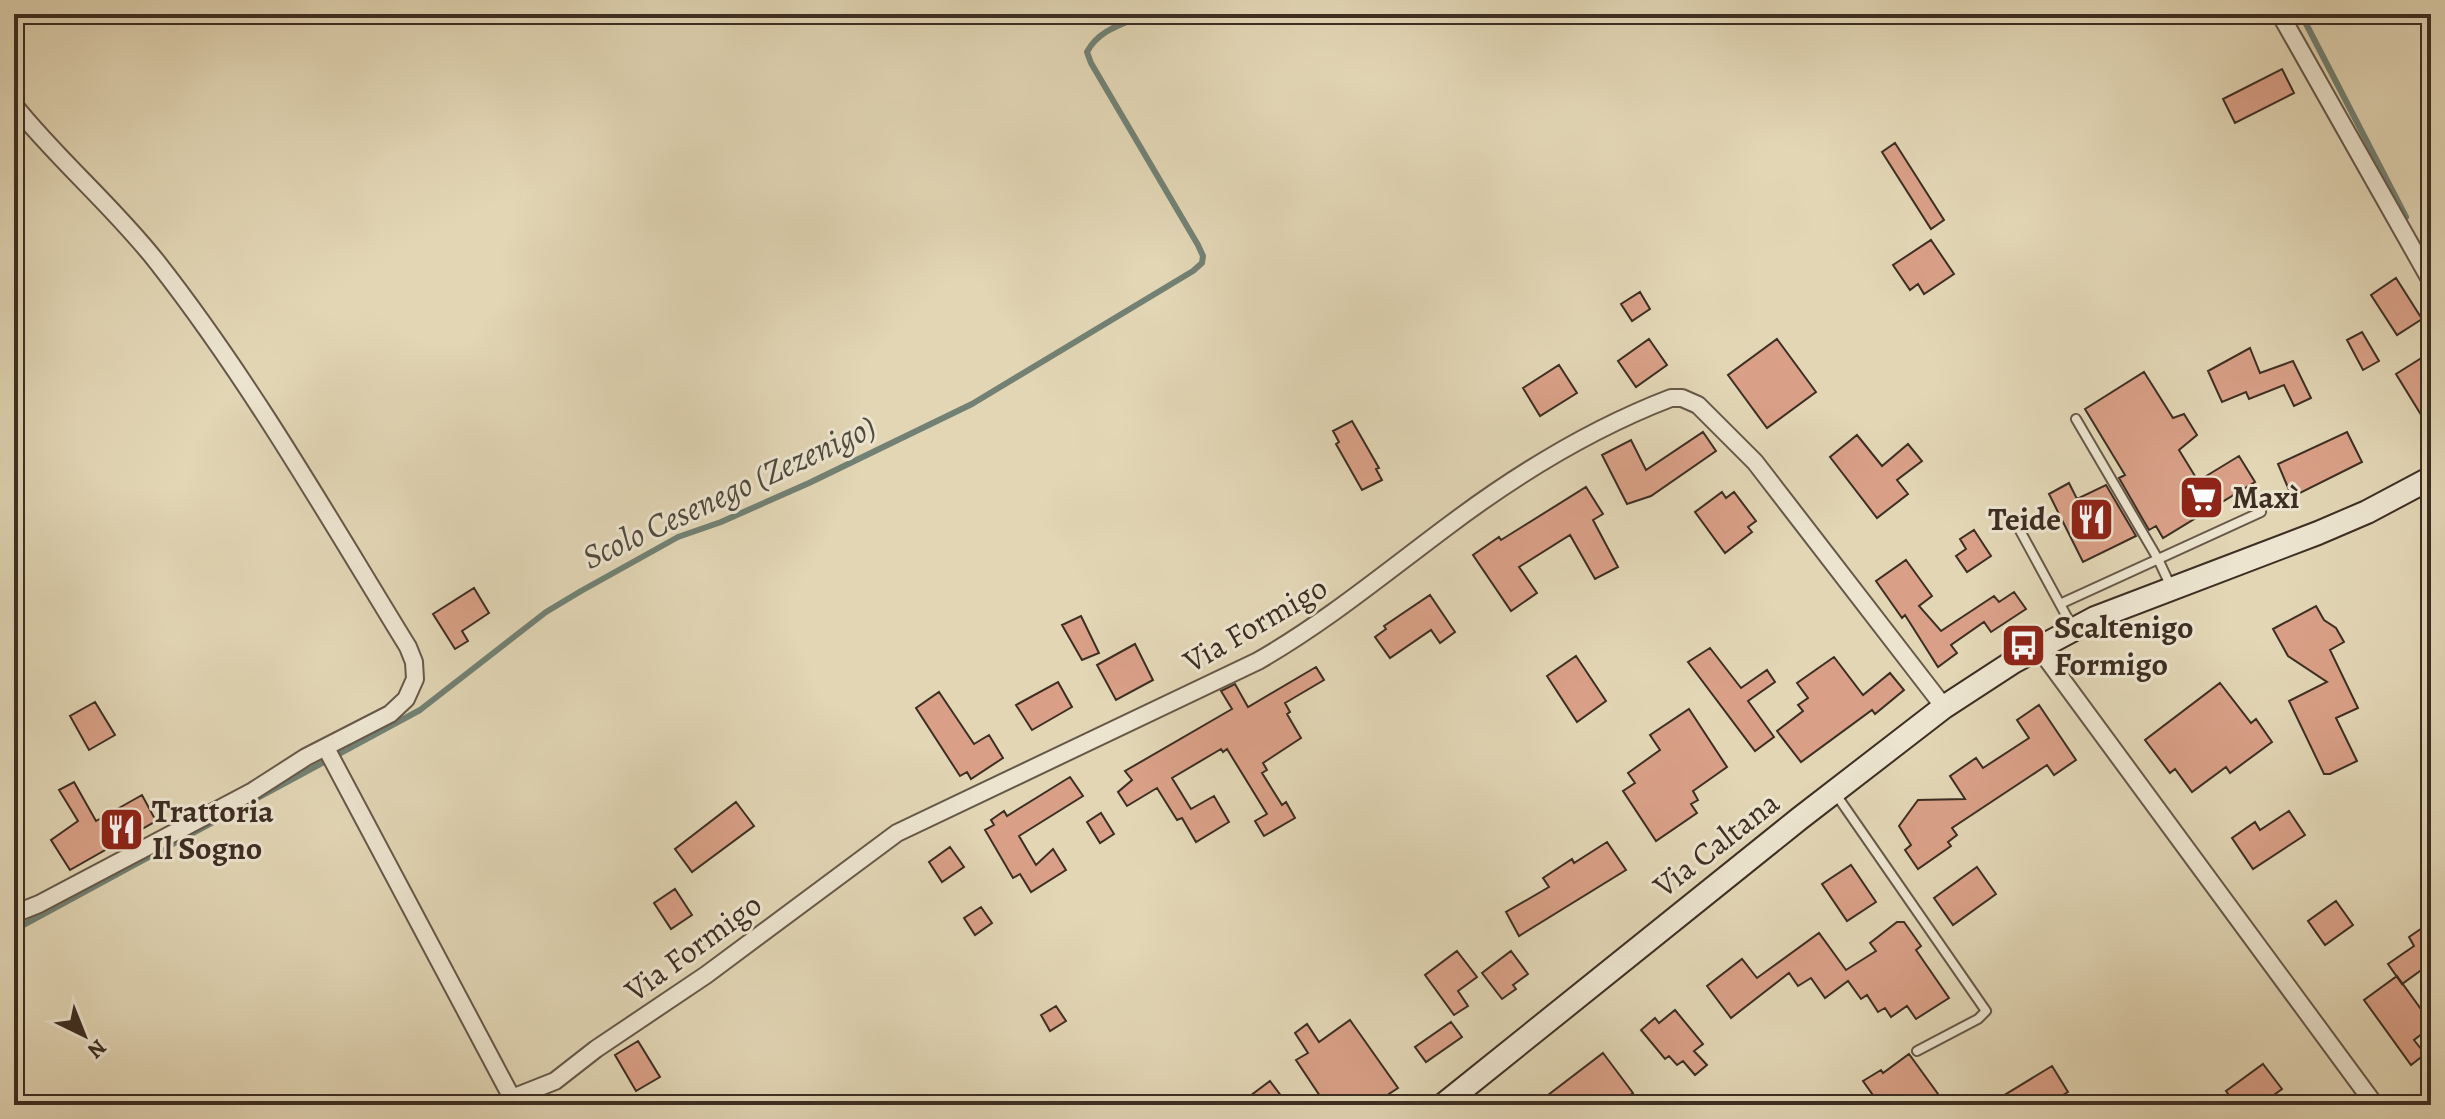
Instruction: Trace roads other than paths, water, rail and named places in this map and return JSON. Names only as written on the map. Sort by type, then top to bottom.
[{"type":"main road","name":"Via Caltana","points":[[1443,1105],[1944,707],[2038,647],[2073,629],[2343,523],[2431,478]]},
{"type":"street","points":[[2280,14],[2431,281]]},
{"type":"street","points":[[14,105],[126,225],[181,294],[269,422],[408,647],[414,662],[415,679],[406,699],[390,714],[328,751],[39,904],[14,914]]},
{"type":"street","name":"Via Formigo","points":[[508,1102],[555,1081],[596,1049],[727,960],[897,833],[1258,661],[1347,604],[1448,525],[1528,470],[1592,432],[1671,398],[1682,398],[1698,405],[1755,462],[1944,707]]},
{"type":"street","points":[[2038,647],[2375,1105]]},
{"type":"street","points":[[328,751],[508,1102]]},
{"type":"lane","points":[[2076,419],[2158,559],[2172,589]]},
{"type":"lane","points":[[2060,604],[2261,512]]},
{"type":"lane","points":[[2017,525],[2073,629]]},
{"type":"lane","points":[[1835,793],[1986,1011],[1978,1019],[1917,1051]]},
{"type":"waterway","name":"Scolo Cesenego (Zezenigo)","points":[[14,930],[420,710],[546,612],[581,591],[678,537],[721,522],[809,483],[972,404],[1193,271],[1202,263],[1203,256],[1198,245],[1087,52],[1105,33],[1146,14]]},
{"type":"waterway","name":"Scolo Cesenego (Zezenigo)","points":[[2301,14],[2406,217]]},
{"type":"place","name":"Maxì","points":[[2201,497]]},
{"type":"place","name":"Teide","points":[[2092,519]]},
{"type":"place","name":"Scaltenigo Formigo","points":[[2023,645]]},
{"type":"place","name":"Trattoria Il Sogno","points":[[121,829]]}]
